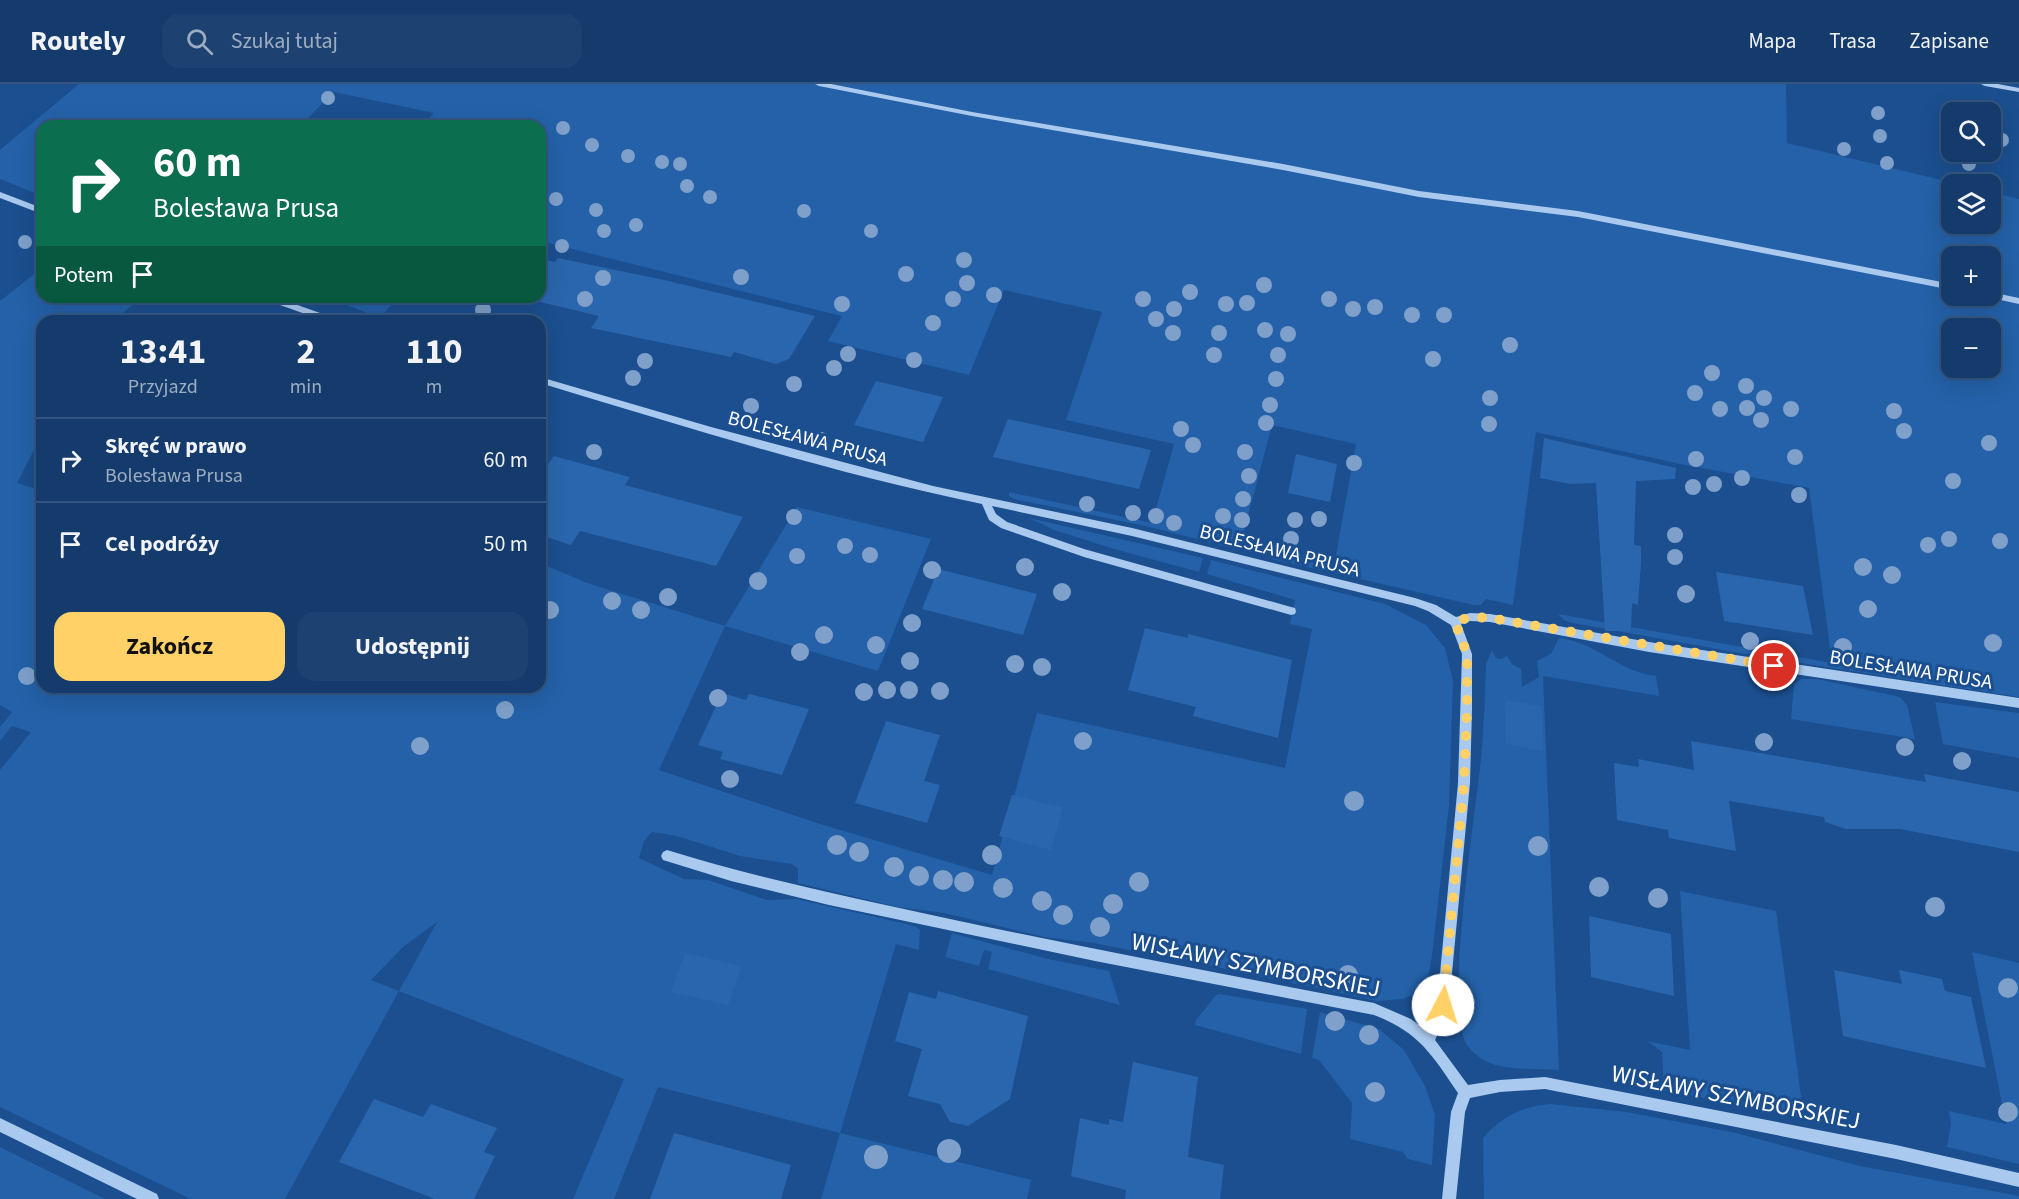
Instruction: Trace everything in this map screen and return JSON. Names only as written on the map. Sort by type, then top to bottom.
[{"type":"street","points":[[819,84],[950,110],[1313,172],[1419,194],[1578,214],[1941,285]]},
{"type":"street","points":[[1985,84],[2019,90]]},
{"type":"street","points":[[0,195],[36,209]]},
{"type":"street","points":[[2001,297],[2019,301]]},
{"type":"street","points":[[283,303],[317,315]]},
{"type":"street","name":"BOLESŁAWA PRUSA","points":[[546,382],[752,442],[985,501],[1132,532],[1415,602],[1438,611],[1455,622],[1470,617],[1490,618],[1649,647],[2019,704]]},
{"type":"street","points":[[985,501],[992,517],[1018,530],[1084,553],[1291,611]]},
{"type":"street","points":[[1428,1039],[1440,1017],[1443,1005],[1464,783],[1467,654],[1455,622]]},
{"type":"street","name":"WISŁAWY SZYMBORSKIEJ","points":[[667,856],[776,886],[985,933],[1107,959],[1374,1009],[1403,1020],[1428,1039],[1465,1092],[1500,1086],[1545,1083],[1896,1152],[2019,1180]]},
{"type":"street","points":[[1449,1199],[1458,1112],[1465,1092]]},
{"type":"street","points":[[0,1125],[152,1199]]},
{"type":"shaded area","points":[[79,84],[1786,84],[1787,143],[1941,180],[1941,234],[2001,234],[2001,194],[2019,199],[2019,697],[1762,657],[1564,620],[1558,614],[1832,663],[1809,488],[1680,464],[1536,432],[1513,605],[1486,599],[1481,605],[1474,605],[1272,559],[1271,552],[1334,566],[1356,444],[1272,425],[1239,550],[1150,527],[1014,499],[1009,496],[1009,492],[1152,523],[1174,444],[1066,420],[1102,312],[1004,290],[969,375],[828,341],[842,316],[546,242],[546,120],[428,120],[434,113],[334,92],[306,120],[36,120],[36,194],[0,179],[0,150]]},
{"type":"shaded area","points":[[36,273],[36,303],[134,303],[121,315],[36,315],[36,448],[17,483],[36,489],[36,693],[546,693],[546,566],[587,583],[725,626],[659,770],[817,823],[992,875],[1037,713],[1285,768],[1312,629],[1290,624],[1295,600],[1207,574],[1211,560],[1385,604],[1426,625],[1445,648],[1453,681],[1449,806],[1432,956],[1428,977],[1414,994],[1403,999],[1378,1001],[1202,964],[1176,956],[1163,957],[1094,943],[1044,937],[944,913],[898,907],[798,883],[798,869],[792,864],[740,856],[677,836],[652,832],[644,841],[639,858],[684,879],[708,880],[767,900],[796,899],[915,926],[920,930],[919,950],[896,944],[840,1133],[658,1087],[614,1199],[573,1199],[624,1079],[399,991],[285,1199],[191,1199],[0,1107],[0,770],[31,732],[12,726],[0,741],[0,727],[12,712],[0,705],[0,301]],"holes":[[[437,922],[399,991],[371,980],[403,947]]]},
{"type":"shaded area","points":[[342,303],[393,303],[383,315],[372,315]]},
{"type":"shaded area","points":[[797,507],[931,539],[878,671],[725,626]]},
{"type":"shaded area","points":[[1029,518],[1203,558],[1199,572],[1054,530]]},
{"type":"shaded area","points":[[1559,638],[1585,645],[1630,669],[1656,676],[1659,696],[1543,676],[1559,1070],[1509,1068],[1486,1061],[1476,1055],[1467,1045],[1461,1025],[1459,993],[1464,908],[1482,747],[1486,664],[1492,650],[1496,658],[1501,659],[1507,656],[1512,664],[1521,669],[1522,687],[1539,677],[1537,661],[1551,654]]},
{"type":"shaded area","points":[[1801,679],[1817,679],[1900,697],[1907,705],[1915,739],[1791,719],[1794,684]]},
{"type":"shaded area","points":[[1935,702],[2019,713],[2019,758],[1943,744]]},
{"type":"shaded area","points":[[1680,891],[1776,911],[1804,1118],[1664,1090],[1662,1052],[1647,1041],[1690,1050]]},
{"type":"shaded area","points":[[952,933],[1048,959],[1109,971],[1120,1005],[988,969],[992,952],[984,950],[979,966],[945,957]]},
{"type":"shaded area","points":[[1972,952],[2019,963],[2019,1164],[1947,1147],[1951,1125],[1949,1111],[2006,1124]]},
{"type":"shaded area","points":[[1216,995],[1307,1009],[1301,1054],[1195,1025],[1196,1020]]},
{"type":"shaded area","points":[[1320,1012],[1379,1029],[1404,1050],[1425,1086],[1435,1115],[1432,1165],[1408,1159],[1403,1152],[1350,1139],[1352,1103],[1319,1060],[1312,1058]]},
{"type":"shaded area","points":[[1550,1104],[1627,1112],[1736,1133],[1860,1166],[2019,1196],[2019,1199],[1484,1199],[1483,1138],[1505,1118],[1530,1107]]},
{"type":"shaded area","points":[[840,1133],[1031,1180],[1027,1199],[821,1199]]},
{"type":"shaded area","points":[[0,1147],[105,1199],[0,1199]]},
{"type":"building","points":[[558,258],[664,280],[815,316],[789,359],[776,364],[734,352],[731,357],[591,328],[599,316],[544,303],[546,260],[555,262]]},
{"type":"building","points":[[876,381],[943,397],[923,442],[854,425]]},
{"type":"building","points":[[1008,419],[1151,450],[1139,489],[993,457]]},
{"type":"building","points":[[1544,438],[1676,468],[1675,479],[1636,481],[1634,545],[1641,546],[1641,564],[1638,605],[1632,603],[1631,631],[1605,631],[1596,483],[1570,484],[1540,478]]},
{"type":"building","points":[[1296,454],[1337,464],[1330,502],[1288,493]]},
{"type":"building","points":[[554,456],[630,477],[625,485],[743,517],[716,566],[580,531],[571,545],[546,537],[546,467]]},
{"type":"building","points":[[938,569],[1037,594],[1023,635],[922,609]]},
{"type":"building","points":[[1716,572],[1803,586],[1813,635],[1724,621]]},
{"type":"building","points":[[1145,628],[1188,638],[1188,634],[1292,660],[1278,738],[1193,716],[1196,707],[1128,690]]},
{"type":"building","points":[[722,693],[746,700],[749,694],[809,709],[782,775],[720,759],[723,752],[698,745]]},
{"type":"building","points":[[1505,700],[1542,706],[1543,751],[1506,744]]},
{"type":"building","points":[[886,721],[940,735],[924,781],[940,785],[927,823],[855,803]]},
{"type":"building","points":[[1691,741],[1926,782],[1924,774],[2019,792],[2019,852],[1900,829],[1846,829],[1825,822],[1824,817],[1729,801],[1736,851],[1669,838],[1668,830],[1617,820],[1614,763],[1639,767],[1638,759],[1694,770]]},
{"type":"building","points":[[1012,795],[1063,808],[1051,850],[999,836]]},
{"type":"building","points":[[1589,916],[1671,934],[1674,996],[1591,977]]},
{"type":"building","points":[[685,953],[741,966],[728,1005],[671,992]]},
{"type":"building","points":[[1834,970],[1902,984],[1899,970],[1942,979],[1945,991],[1971,997],[1986,1068],[1843,1036]]},
{"type":"building","points":[[938,991],[1028,1016],[1010,1099],[968,1126],[950,1122],[940,1104],[908,1096],[922,1049],[895,1041],[909,992],[936,999]]},
{"type":"building","points":[[1133,1062],[1198,1077],[1188,1157],[1224,1165],[1220,1199],[1125,1199],[1126,1190],[1071,1176],[1080,1118],[1109,1125],[1109,1119],[1123,1122]]},
{"type":"building","points":[[374,1099],[423,1117],[431,1104],[497,1128],[484,1152],[495,1156],[474,1199],[435,1199],[339,1162]]},
{"type":"building","points":[[674,1133],[791,1165],[781,1199],[650,1199]]},
{"type":"route","points":[[1443,1005],[1464,783],[1467,710],[1467,654],[1461,632],[1455,622],[1470,617],[1490,618],[1649,647],[1774,666]]}]
